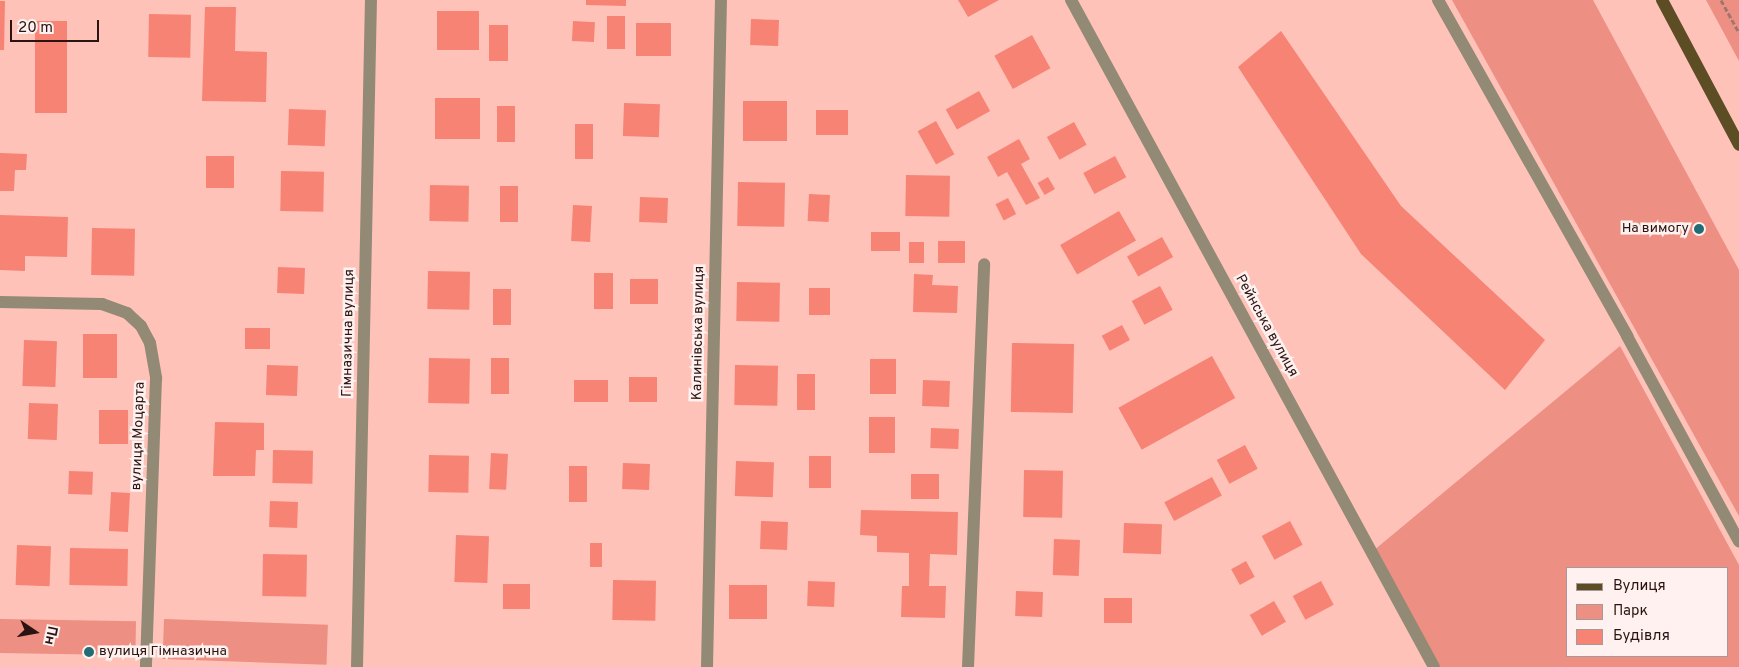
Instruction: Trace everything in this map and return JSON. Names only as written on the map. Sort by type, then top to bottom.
[{"type":"main road","points":[[1662,0],[1739,145]]},
{"type":"street","name":"Гімназична вулиця","points":[[356,667],[371,0]]},
{"type":"street","name":"Калинівська вулиця","points":[[707,667],[721,0]]},
{"type":"street","name":"Рейнська вулиця","points":[[1070,0],[1434,667]]},
{"type":"street","points":[[1438,0],[1623,327],[1739,541]]},
{"type":"street","points":[[968,667],[984,264]]},
{"type":"street","name":"вулиця Моцарта","points":[[0,302],[102,304],[127,312],[141,326],[150,343],[156,378],[146,667]]},
{"type":"path","points":[[1721,0],[1739,33]]},
{"type":"green space","points":[[1452,0],[1593,0],[1739,270],[1739,516]]},
{"type":"green space","points":[[1706,0],[1739,0],[1739,61]]},
{"type":"green space","points":[[1620,346],[1739,565],[1739,667],[1434,667],[1373,551]]},
{"type":"green space","points":[[0,619],[136,621],[135,655],[0,653]]},
{"type":"green space","points":[[164,619],[328,625],[327,665],[163,659]]},
{"type":"building","points":[[586,0],[626,0],[626,6],[586,5]]},
{"type":"building","points":[[958,0],[999,0],[968,17]]},
{"type":"building","points":[[0,1],[5,1],[4,50],[0,50]]},
{"type":"building","points":[[205,7],[236,7],[235,51],[267,52],[266,102],[202,101]]},
{"type":"building","points":[[437,11],[479,11],[479,50],[437,50]]},
{"type":"building","points":[[149,14],[191,15],[190,58],[148,57]]},
{"type":"building","points":[[607,16],[625,16],[625,49],[607,49]]},
{"type":"building","points":[[751,19],[779,20],[778,46],[750,45]]},
{"type":"building","points":[[35,21],[67,21],[67,113],[35,113]]},
{"type":"building","points":[[573,21],[595,22],[594,42],[572,41]]},
{"type":"building","points":[[636,23],[671,23],[671,56],[636,56]]},
{"type":"building","points":[[489,25],[508,25],[508,61],[489,61]]},
{"type":"building","points":[[1281,31],[1401,206],[1545,340],[1505,390],[1361,254],[1238,67]]},
{"type":"building","points":[[1032,35],[1050,68],[1013,89],[994,56]]},
{"type":"building","points":[[979,91],[990,111],[957,130],[946,109]]},
{"type":"building","points":[[435,98],[480,98],[480,139],[435,139]]},
{"type":"building","points":[[743,101],[787,101],[787,141],[743,141]]},
{"type":"building","points":[[624,103],[660,104],[659,137],[623,136]]},
{"type":"building","points":[[497,106],[515,106],[515,142],[497,142]]},
{"type":"building","points":[[289,109],[326,110],[325,146],[288,145]]},
{"type":"building","points":[[816,110],[848,110],[848,135],[816,135]]},
{"type":"building","points":[[936,121],[954,154],[936,164],[918,131]]},
{"type":"building","points":[[1074,122],[1087,145],[1059,160],[1047,137]]},
{"type":"building","points":[[575,124],[593,124],[593,159],[575,159]]},
{"type":"building","points":[[1019,139],[1030,159],[1021,164],[1040,198],[1026,205],[1007,172],[998,177],[987,157]]},
{"type":"building","points":[[0,153],[27,154],[26,170],[15,170],[14,191],[0,191]]},
{"type":"building","points":[[206,156],[234,156],[234,188],[206,188]]},
{"type":"building","points":[[1115,156],[1126,177],[1094,194],[1083,173]]},
{"type":"building","points":[[281,171],[324,172],[323,212],[280,211]]},
{"type":"building","points":[[906,175],[950,176],[949,217],[905,216]]},
{"type":"building","points":[[1048,177],[1055,189],[1045,195],[1038,183]]},
{"type":"building","points":[[738,182],[785,183],[784,227],[737,226]]},
{"type":"building","points":[[430,185],[469,186],[468,222],[429,221]]},
{"type":"building","points":[[500,186],[518,186],[518,222],[500,222]]},
{"type":"building","points":[[809,194],[830,195],[829,222],[808,221]]},
{"type":"building","points":[[640,197],[668,198],[667,223],[639,222]]},
{"type":"building","points":[[1008,198],[1016,214],[1004,220],[996,204]]},
{"type":"building","points":[[573,205],[592,206],[590,242],[571,241]]},
{"type":"building","points":[[1119,211],[1136,240],[1077,274],[1060,245]]},
{"type":"building","points":[[0,215],[68,217],[67,257],[25,256],[25,271],[0,270]]},
{"type":"building","points":[[92,228],[135,229],[134,276],[91,275]]},
{"type":"building","points":[[871,232],[900,232],[900,251],[871,251]]},
{"type":"building","points":[[1162,237],[1173,257],[1138,277],[1127,256]]},
{"type":"building","points":[[938,241],[965,241],[965,263],[938,263]]},
{"type":"building","points":[[909,242],[924,242],[924,263],[909,263]]},
{"type":"building","points":[[278,267],[305,268],[304,294],[277,293]]},
{"type":"building","points":[[428,271],[470,272],[469,310],[427,309]]},
{"type":"building","points":[[594,273],[613,273],[613,309],[594,309]]},
{"type":"building","points":[[914,274],[933,275],[932,285],[958,286],[957,313],[913,312]]},
{"type":"building","points":[[630,279],[658,279],[658,304],[630,304]]},
{"type":"building","points":[[737,282],[780,283],[779,322],[736,321]]},
{"type":"building","points":[[1160,286],[1173,310],[1144,325],[1132,301]]},
{"type":"building","points":[[809,288],[830,288],[830,315],[809,315]]},
{"type":"building","points":[[493,289],[511,289],[511,325],[493,325]]},
{"type":"building","points":[[1122,325],[1130,340],[1110,351],[1102,336]]},
{"type":"building","points":[[245,328],[270,328],[270,349],[245,349]]},
{"type":"building","points":[[83,334],[117,334],[117,378],[83,378]]},
{"type":"building","points":[[24,340],[57,341],[55,387],[22,386]]},
{"type":"building","points":[[1012,343],[1074,344],[1073,413],[1011,412]]},
{"type":"building","points":[[1212,356],[1235,398],[1142,450],[1118,408]]},
{"type":"building","points":[[429,358],[470,359],[469,404],[428,403]]},
{"type":"building","points":[[491,358],[509,358],[509,394],[491,394]]},
{"type":"building","points":[[870,359],[896,359],[896,394],[870,394]]},
{"type":"building","points":[[267,365],[298,366],[297,396],[266,395]]},
{"type":"building","points":[[735,365],[778,366],[777,406],[734,405]]},
{"type":"building","points":[[797,374],[815,374],[815,410],[797,410]]},
{"type":"building","points":[[629,377],[657,377],[657,402],[629,402]]},
{"type":"building","points":[[574,380],[608,380],[608,402],[574,402]]},
{"type":"building","points":[[923,380],[950,381],[949,407],[922,406]]},
{"type":"building","points":[[29,403],[58,404],[57,440],[28,439]]},
{"type":"building","points":[[99,410],[128,410],[128,444],[99,444]]},
{"type":"building","points":[[869,417],[895,417],[895,453],[869,453]]},
{"type":"building","points":[[215,422],[264,423],[264,450],[256,450],[255,476],[213,476]]},
{"type":"building","points":[[931,428],[959,429],[958,449],[930,448]]},
{"type":"building","points":[[1245,445],[1258,469],[1229,484],[1217,460]]},
{"type":"building","points":[[273,450],[313,451],[312,484],[272,483]]},
{"type":"building","points":[[491,453],[508,454],[506,490],[489,489]]},
{"type":"building","points":[[429,455],[469,456],[468,493],[428,492]]},
{"type":"building","points":[[809,456],[831,456],[831,488],[809,488]]},
{"type":"building","points":[[736,461],[774,462],[773,497],[735,496]]},
{"type":"building","points":[[623,463],[650,464],[649,490],[622,489]]},
{"type":"building","points":[[569,466],[587,466],[587,502],[569,502]]},
{"type":"building","points":[[1024,470],[1063,471],[1062,518],[1023,517]]},
{"type":"building","points":[[69,471],[93,472],[92,495],[68,494]]},
{"type":"building","points":[[911,474],[939,474],[939,499],[911,499]]},
{"type":"building","points":[[1212,477],[1222,496],[1174,521],[1164,502]]},
{"type":"building","points":[[111,492],[130,493],[128,532],[109,531]]},
{"type":"building","points":[[270,501],[298,502],[297,528],[269,527]]},
{"type":"building","points":[[861,510],[958,512],[957,555],[930,554],[929,586],[946,586],[945,618],[901,617],[902,586],[909,586],[909,553],[877,552],[877,536],[860,535]]},
{"type":"building","points":[[761,521],[788,522],[787,550],[760,549]]},
{"type":"building","points":[[1290,521],[1303,545],[1274,560],[1262,536]]},
{"type":"building","points":[[1124,523],[1162,524],[1161,554],[1123,553]]},
{"type":"building","points":[[456,535],[489,536],[487,583],[454,582]]},
{"type":"building","points":[[1054,539],[1080,540],[1079,576],[1053,575]]},
{"type":"building","points":[[590,543],[602,543],[602,567],[590,567]]},
{"type":"building","points":[[17,545],[51,546],[50,586],[16,585]]},
{"type":"building","points":[[70,548],[128,549],[127,586],[69,585]]},
{"type":"building","points":[[263,554],[307,555],[306,597],[262,596]]},
{"type":"building","points":[[1246,561],[1255,577],[1240,585],[1231,569]]},
{"type":"building","points":[[613,580],[656,581],[655,621],[612,620]]},
{"type":"building","points":[[808,581],[835,582],[834,607],[807,606]]},
{"type":"building","points":[[1321,581],[1334,605],[1305,620],[1293,596]]},
{"type":"building","points":[[503,584],[530,584],[530,609],[503,609]]},
{"type":"building","points":[[729,585],[767,585],[767,619],[729,619]]},
{"type":"building","points":[[1016,591],[1043,592],[1042,617],[1015,616]]},
{"type":"building","points":[[1104,598],[1132,598],[1132,623],[1104,623]]},
{"type":"building","points":[[1274,601],[1286,622],[1262,636],[1250,615]]},
{"type":"place","name":"На вимогу","points":[[1699,229]]},
{"type":"place","name":"вулиця Гімназична","points":[[89,652]]}]
